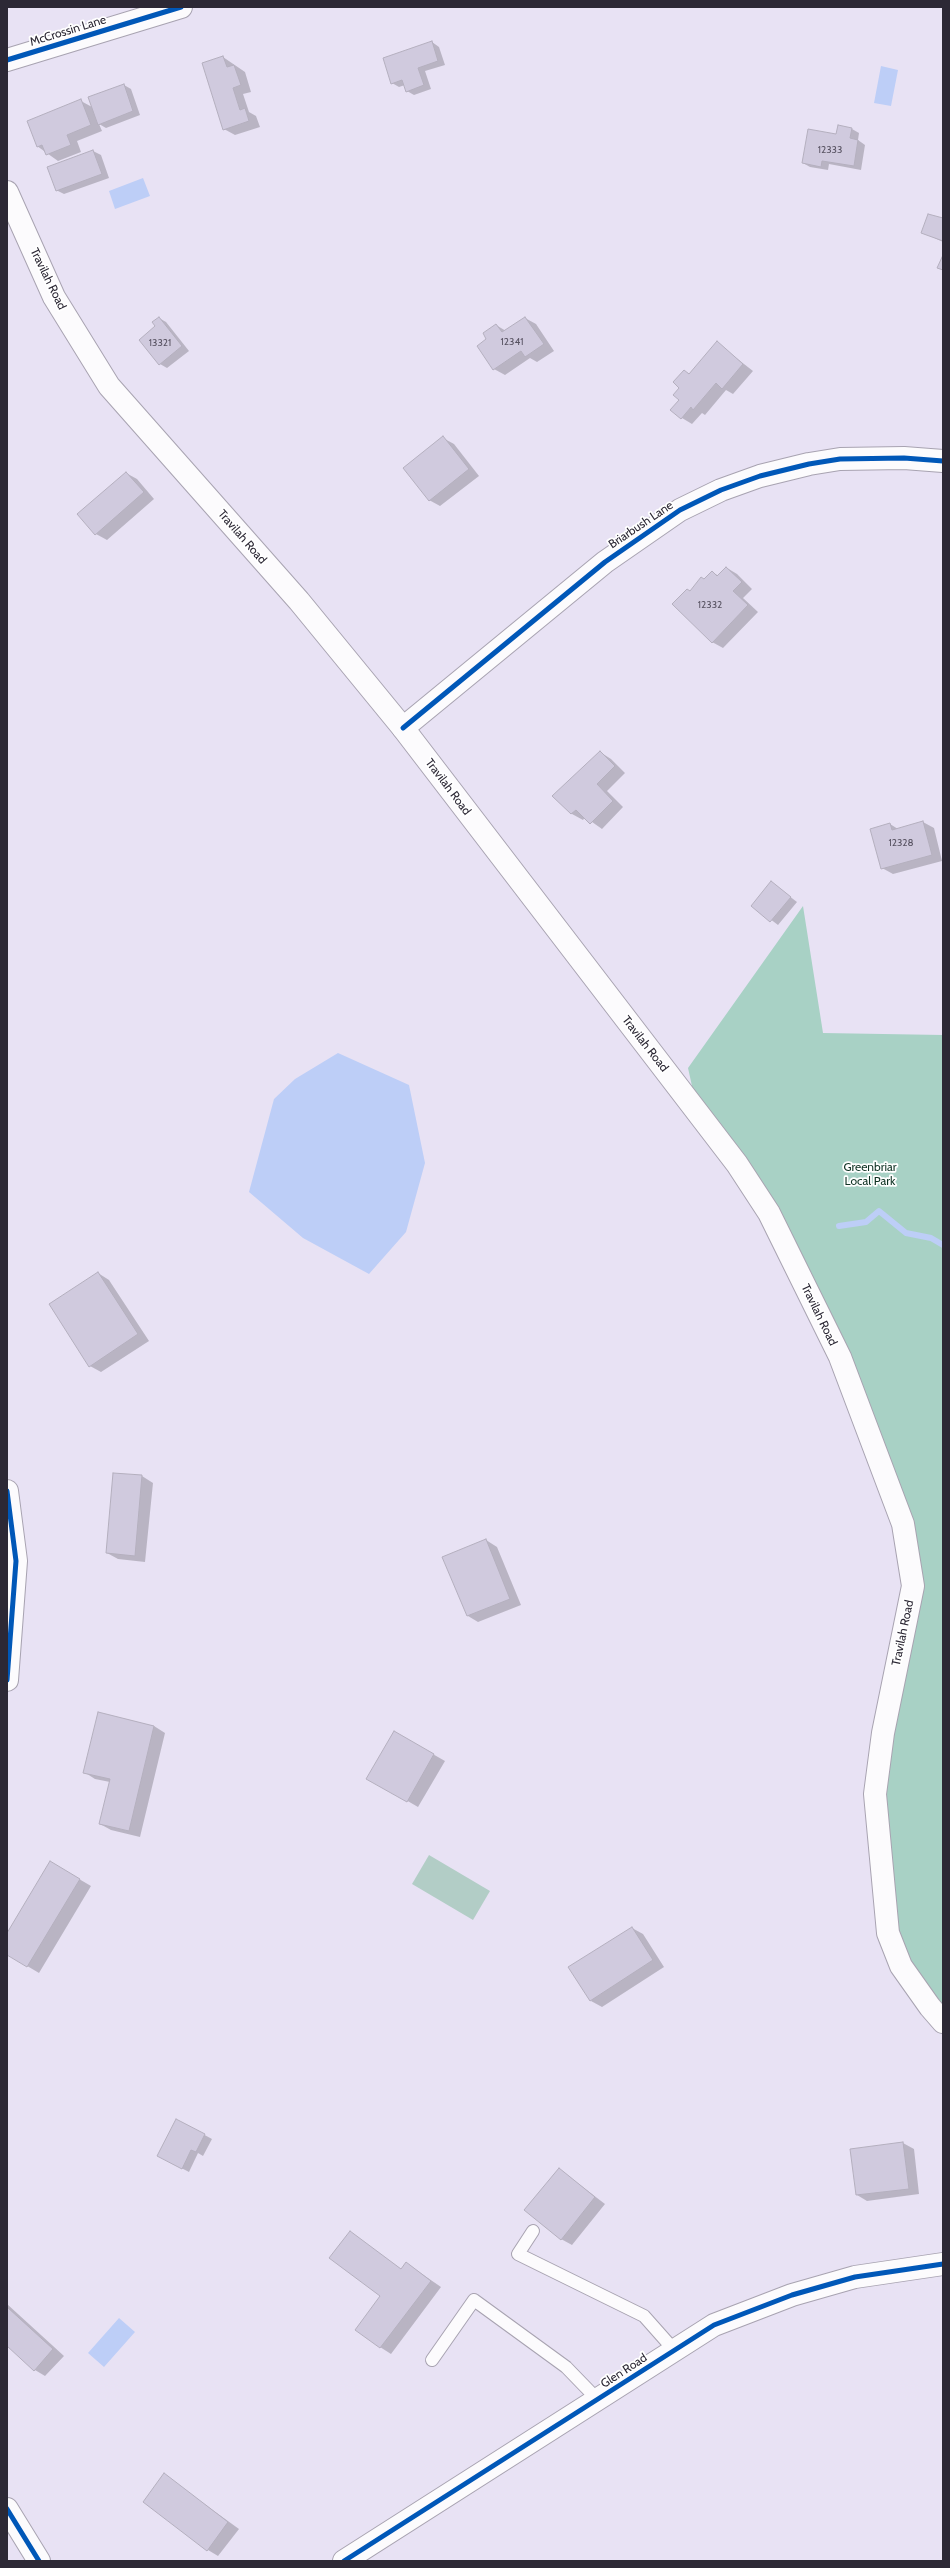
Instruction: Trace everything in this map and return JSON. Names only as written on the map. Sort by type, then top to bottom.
[{"type":"main road","name":"McCrossin Lane","points":[[7,60],[181,7]]},
{"type":"main road","name":"Travilah Road","points":[[7,192],[54,297],[109,386],[299,601],[403,728],[737,1164],[769,1212],[840,1357],[903,1524],[913,1586],[883,1733],[876,1794],[888,1933],[901,1966],[930,2007],[943,2022]]},
{"type":"main road","name":"Briarbush Lane","points":[[403,728],[638,536],[694,503],[721,490],[760,476],[809,464],[840,459],[904,458],[943,461]]},
{"type":"main road","points":[[7,1490],[16,1561],[7,1680]]},
{"type":"main road","name":"Glen Road","points":[[344,2561],[714,2325],[792,2295],[855,2277],[943,2264]]},
{"type":"main road","points":[[7,2508],[39,2561]]},
{"type":"lane","points":[[533,2230],[518,2254],[644,2316],[675,2351]]},
{"type":"lane","points":[[432,2360],[474,2300],[566,2367],[598,2400]]},
{"type":"green space","name":"Greenbriar Local Park","points":[[803,906],[823,1033],[943,1035],[943,2022],[901,1966],[875,1794],[913,1586],[903,1524],[769,1212],[698,1113],[688,1068]]},
{"type":"green space","points":[[429,1855],[490,1891],[473,1920],[412,1884]]},
{"type":"water","points":[[881,66],[898,70],[891,106],[874,103]]},
{"type":"water","points":[[143,178],[150,196],[115,209],[109,191]]},
{"type":"water","points":[[338,1053],[409,1085],[425,1163],[406,1232],[369,1274],[303,1238],[249,1192],[274,1099],[295,1079]]},
{"type":"water","points":[[119,2318],[135,2332],[104,2367],[88,2353]]},
{"type":"building","points":[[432,41],[438,61],[418,68],[424,85],[406,92],[402,80],[391,84],[383,58]]},
{"type":"building","points":[[223,56],[227,67],[234,65],[241,85],[233,88],[240,110],[245,108],[249,121],[223,130],[202,63]]},
{"type":"building","points":[[124,84],[133,111],[98,125],[88,97]]},
{"type":"building","points":[[81,99],[91,125],[67,135],[71,145],[46,155],[42,145],[37,147],[27,121]]},
{"type":"building","points":[[838,125],[852,128],[850,138],[858,140],[854,166],[822,161],[821,167],[802,163],[808,129],[836,134]]},
{"type":"building","points":[[93,150],[102,174],[56,191],[47,167]]},
{"type":"building","points":[[928,214],[943,218],[943,241],[921,233]]},
{"type":"building","points":[[943,255],[943,270],[937,268]]},
{"type":"building","points":[[159,317],[182,346],[159,365],[139,340],[155,326],[152,322]]},
{"type":"building","points":[[525,317],[544,344],[525,357],[521,351],[493,370],[477,346],[486,339],[483,333],[496,324],[502,332]]},
{"type":"building","points":[[717,341],[743,364],[722,389],[716,383],[693,410],[691,407],[681,419],[670,410],[679,400],[673,395],[679,388],[673,382],[684,370],[689,374]]},
{"type":"building","points":[[443,436],[469,469],[429,501],[403,468]]},
{"type":"building","points":[[126,472],[144,492],[95,535],[77,514]]},
{"type":"building","points":[[726,567],[742,582],[733,591],[748,605],[712,643],[672,604],[687,589],[690,591],[701,577],[704,579],[712,571],[717,576]]},
{"type":"building","points":[[600,751],[615,766],[597,784],[613,801],[590,824],[576,810],[571,814],[552,796]]},
{"type":"building","points":[[923,821],[932,855],[881,869],[870,829],[890,823],[892,830]]},
{"type":"building","points":[[771,881],[791,897],[770,922],[751,906]]},
{"type":"building","points":[[98,1272],[138,1334],[89,1367],[49,1304]]},
{"type":"building","points":[[113,1473],[142,1475],[135,1556],[106,1553]]},
{"type":"building","points":[[486,1539],[510,1599],[467,1616],[442,1557]]},
{"type":"building","points":[[98,1712],[154,1726],[129,1831],[99,1824],[110,1779],[83,1773]]},
{"type":"building","points":[[394,1731],[434,1754],[407,1802],[366,1779]]},
{"type":"building","points":[[50,1861],[80,1879],[27,1967],[7,1955],[7,1933]]},
{"type":"building","points":[[632,1927],[653,1960],[590,2001],[568,1967]]},
{"type":"building","points":[[176,2119],[205,2134],[196,2152],[191,2150],[182,2169],[157,2156]]},
{"type":"building","points":[[903,2142],[909,2189],[856,2195],[850,2149]]},
{"type":"building","points":[[559,2168],[595,2197],[561,2240],[524,2210]]},
{"type":"building","points":[[350,2231],[401,2269],[406,2262],[431,2281],[380,2348],[355,2330],[380,2296],[329,2258]]},
{"type":"building","points":[[7,2307],[53,2349],[34,2371],[7,2346]]},
{"type":"building","points":[[164,2473],[228,2522],[207,2551],[143,2502]]},
{"type":"waterway","points":[[839,1226],[866,1222],[879,1211],[906,1233],[931,1238],[943,1245]]},
{"type":"cycle path","points":[[7,60],[181,7]]},
{"type":"cycle path","points":[[403,728],[605,562],[680,510],[721,490],[760,476],[809,464],[840,459],[904,458],[943,461]]},
{"type":"cycle path","points":[[7,1491],[16,1561],[7,1680]]},
{"type":"cycle path","points":[[344,2561],[714,2325],[792,2295],[855,2277],[943,2264]]},
{"type":"cycle path","points":[[7,2509],[39,2561]]}]
